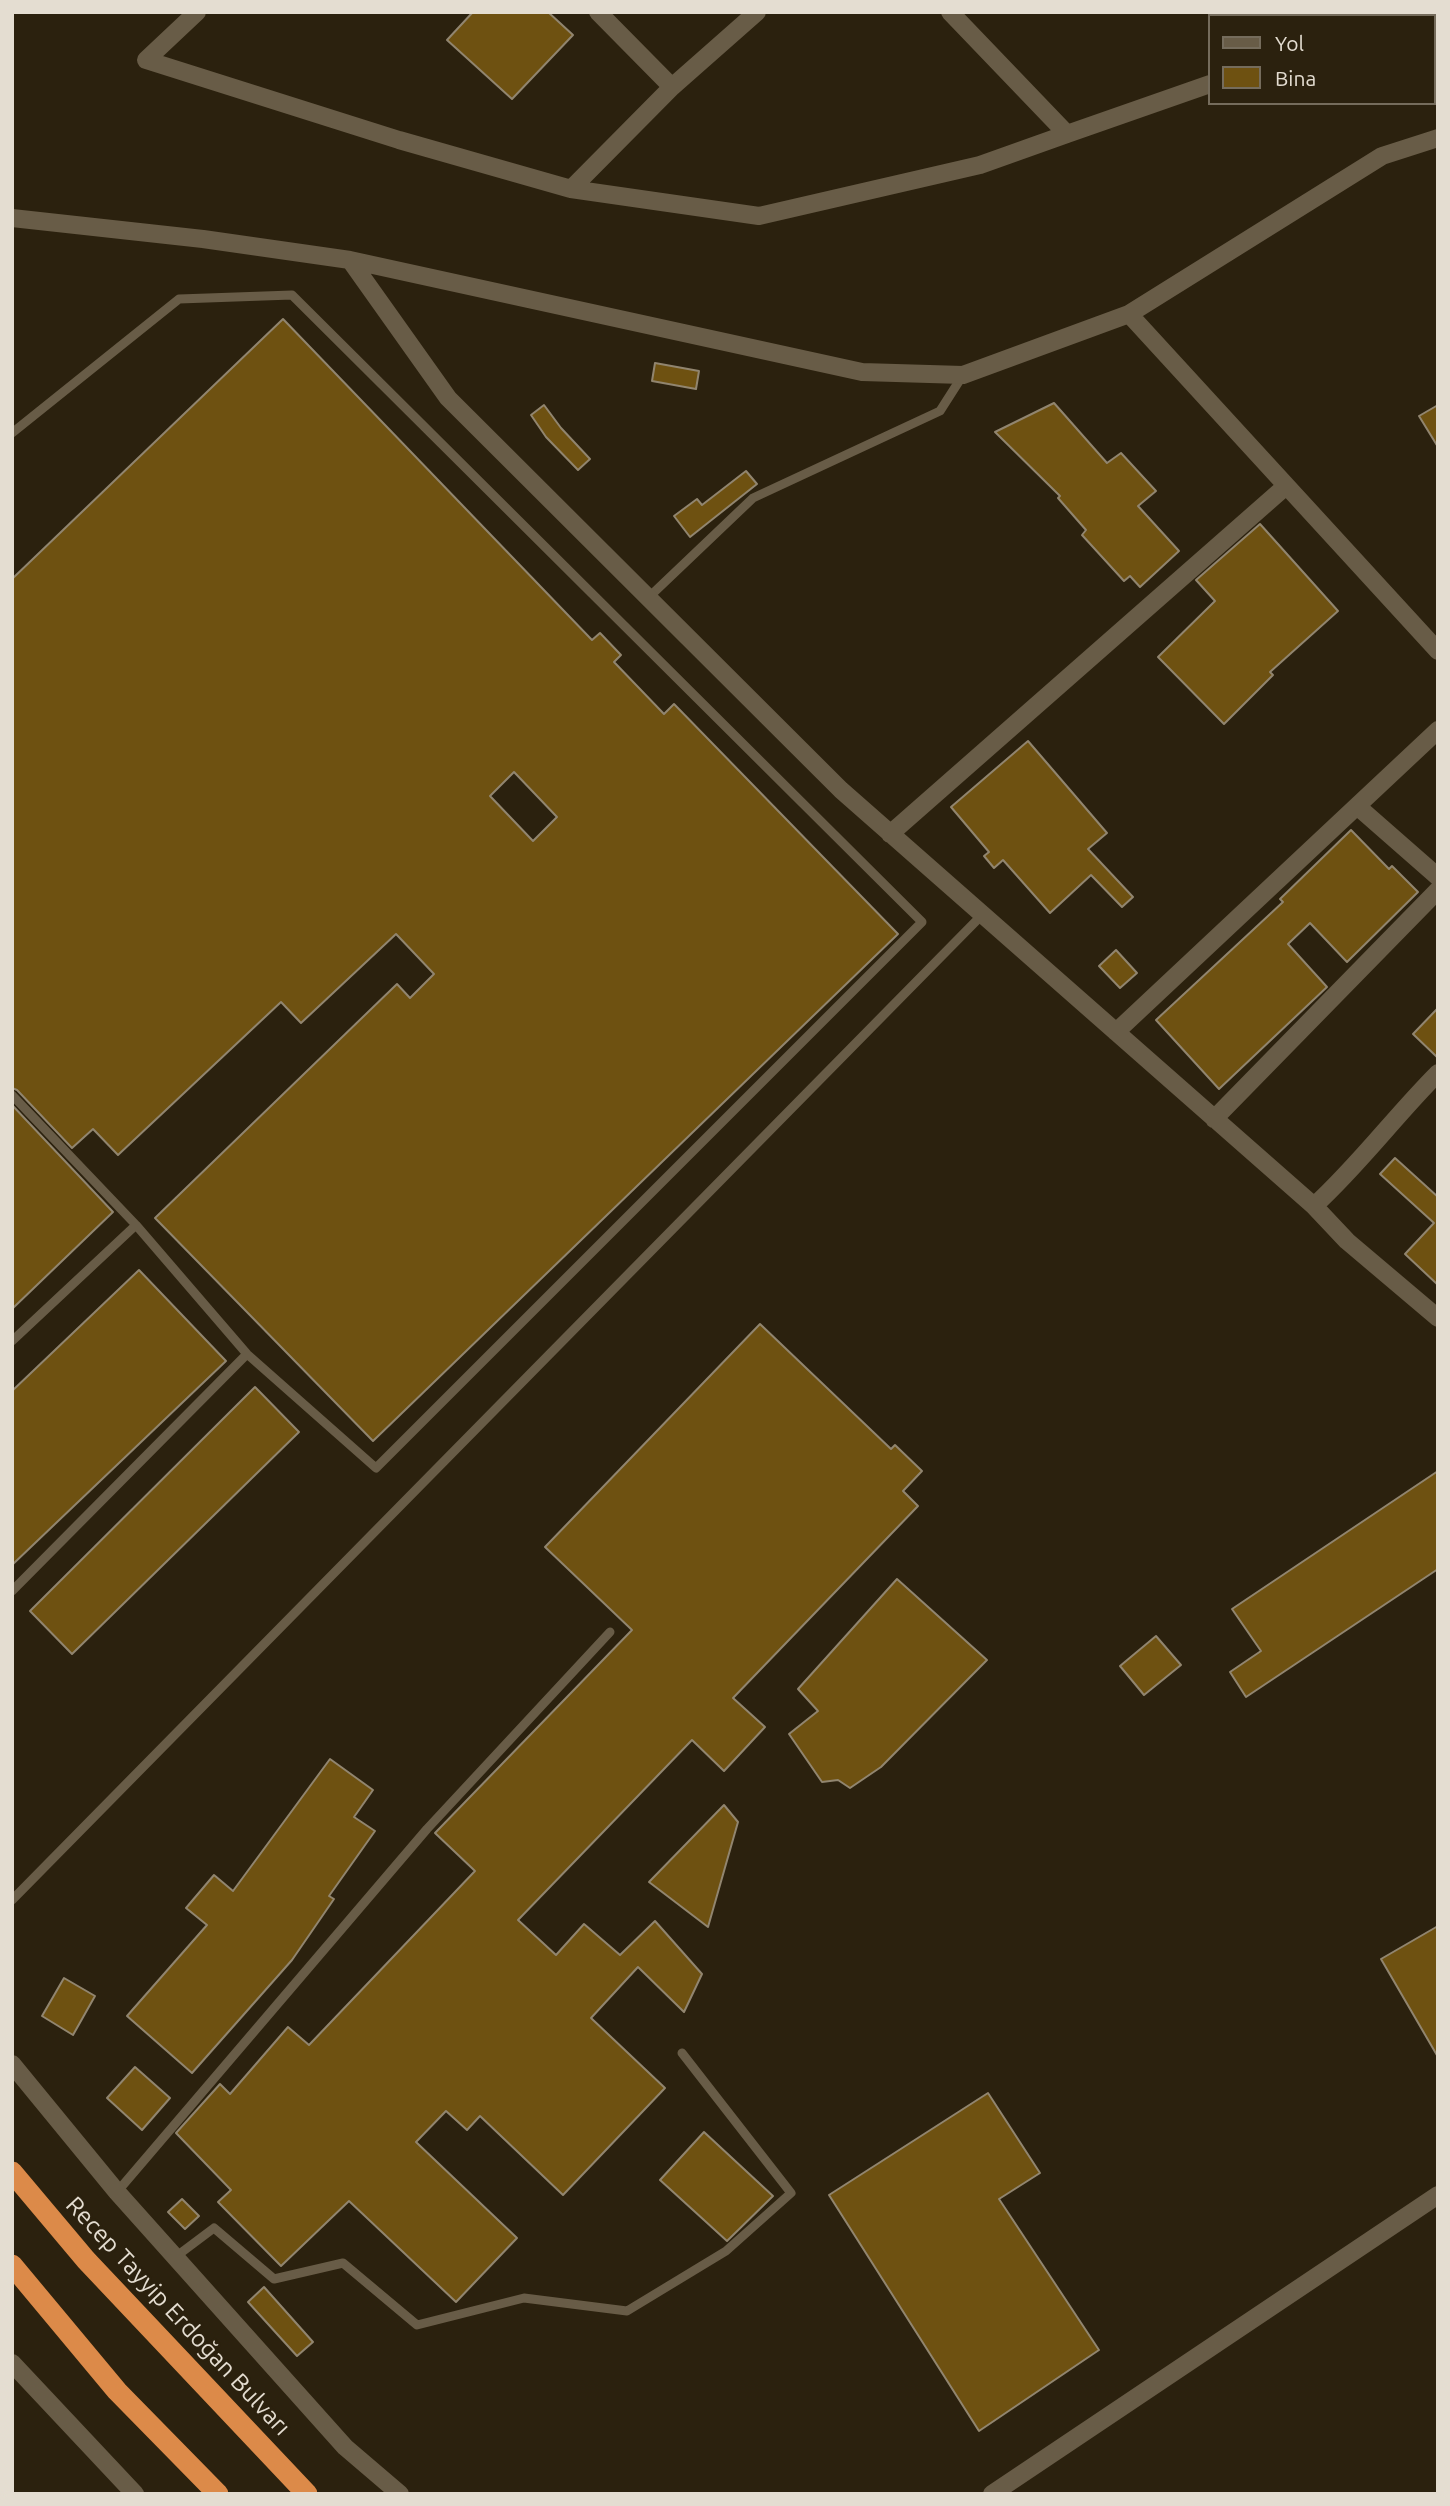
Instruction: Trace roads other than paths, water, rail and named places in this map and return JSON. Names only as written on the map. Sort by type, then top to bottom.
[{"type":"highway","name":"Recep Tayyip Erdoğan Bulvarı","points":[[12,2172],[86,2260],[307,2494]]},
{"type":"highway","points":[[12,2265],[117,2391],[218,2494]]},
{"type":"street","points":[[197,12],[146,60],[399,140],[571,190],[759,215],[981,165],[1208,85]]},
{"type":"street","points":[[598,12],[672,87]]},
{"type":"street","points":[[571,190],[672,87],[757,12]]},
{"type":"street","points":[[950,12],[1067,134]]},
{"type":"street","points":[[12,218],[203,239],[350,260],[862,372],[963,375],[1129,314],[1382,156],[1438,138]]},
{"type":"street","points":[[350,260],[448,398],[841,790],[1314,1206],[1347,1241],[1436,1312]]},
{"type":"street","points":[[1129,314],[1438,651]]},
{"type":"street","points":[[890,834],[1286,486]]},
{"type":"street","points":[[1116,1032],[1438,730]]},
{"type":"street","points":[[1357,806],[1438,877]]},
{"type":"street","points":[[1214,1119],[1438,890]]},
{"type":"street","points":[[1314,1206],[1342,1181],[1388,1126],[1434,1084]]},
{"type":"street","points":[[12,2064],[174,2258],[345,2447],[400,2494]]},
{"type":"street","points":[[992,2494],[1438,2195]]},
{"type":"street","points":[[12,2363],[135,2494]]},
{"type":"lane","points":[[12,433],[179,299],[292,295],[922,922],[376,1468],[247,1354],[136,1225],[12,1095]]},
{"type":"lane","points":[[648,598],[752,498],[940,411],[963,375]]},
{"type":"lane","points":[[12,1900],[982,915]]},
{"type":"lane","points":[[12,1341],[136,1225]]},
{"type":"lane","points":[[12,1591],[247,1354]]},
{"type":"lane","points":[[117,2192],[427,1829],[610,1632]]},
{"type":"lane","points":[[174,2258],[214,2228],[274,2279],[343,2263],[417,2325],[524,2298],[626,2311],[726,2251],[790,2193],[682,2053]]}]
